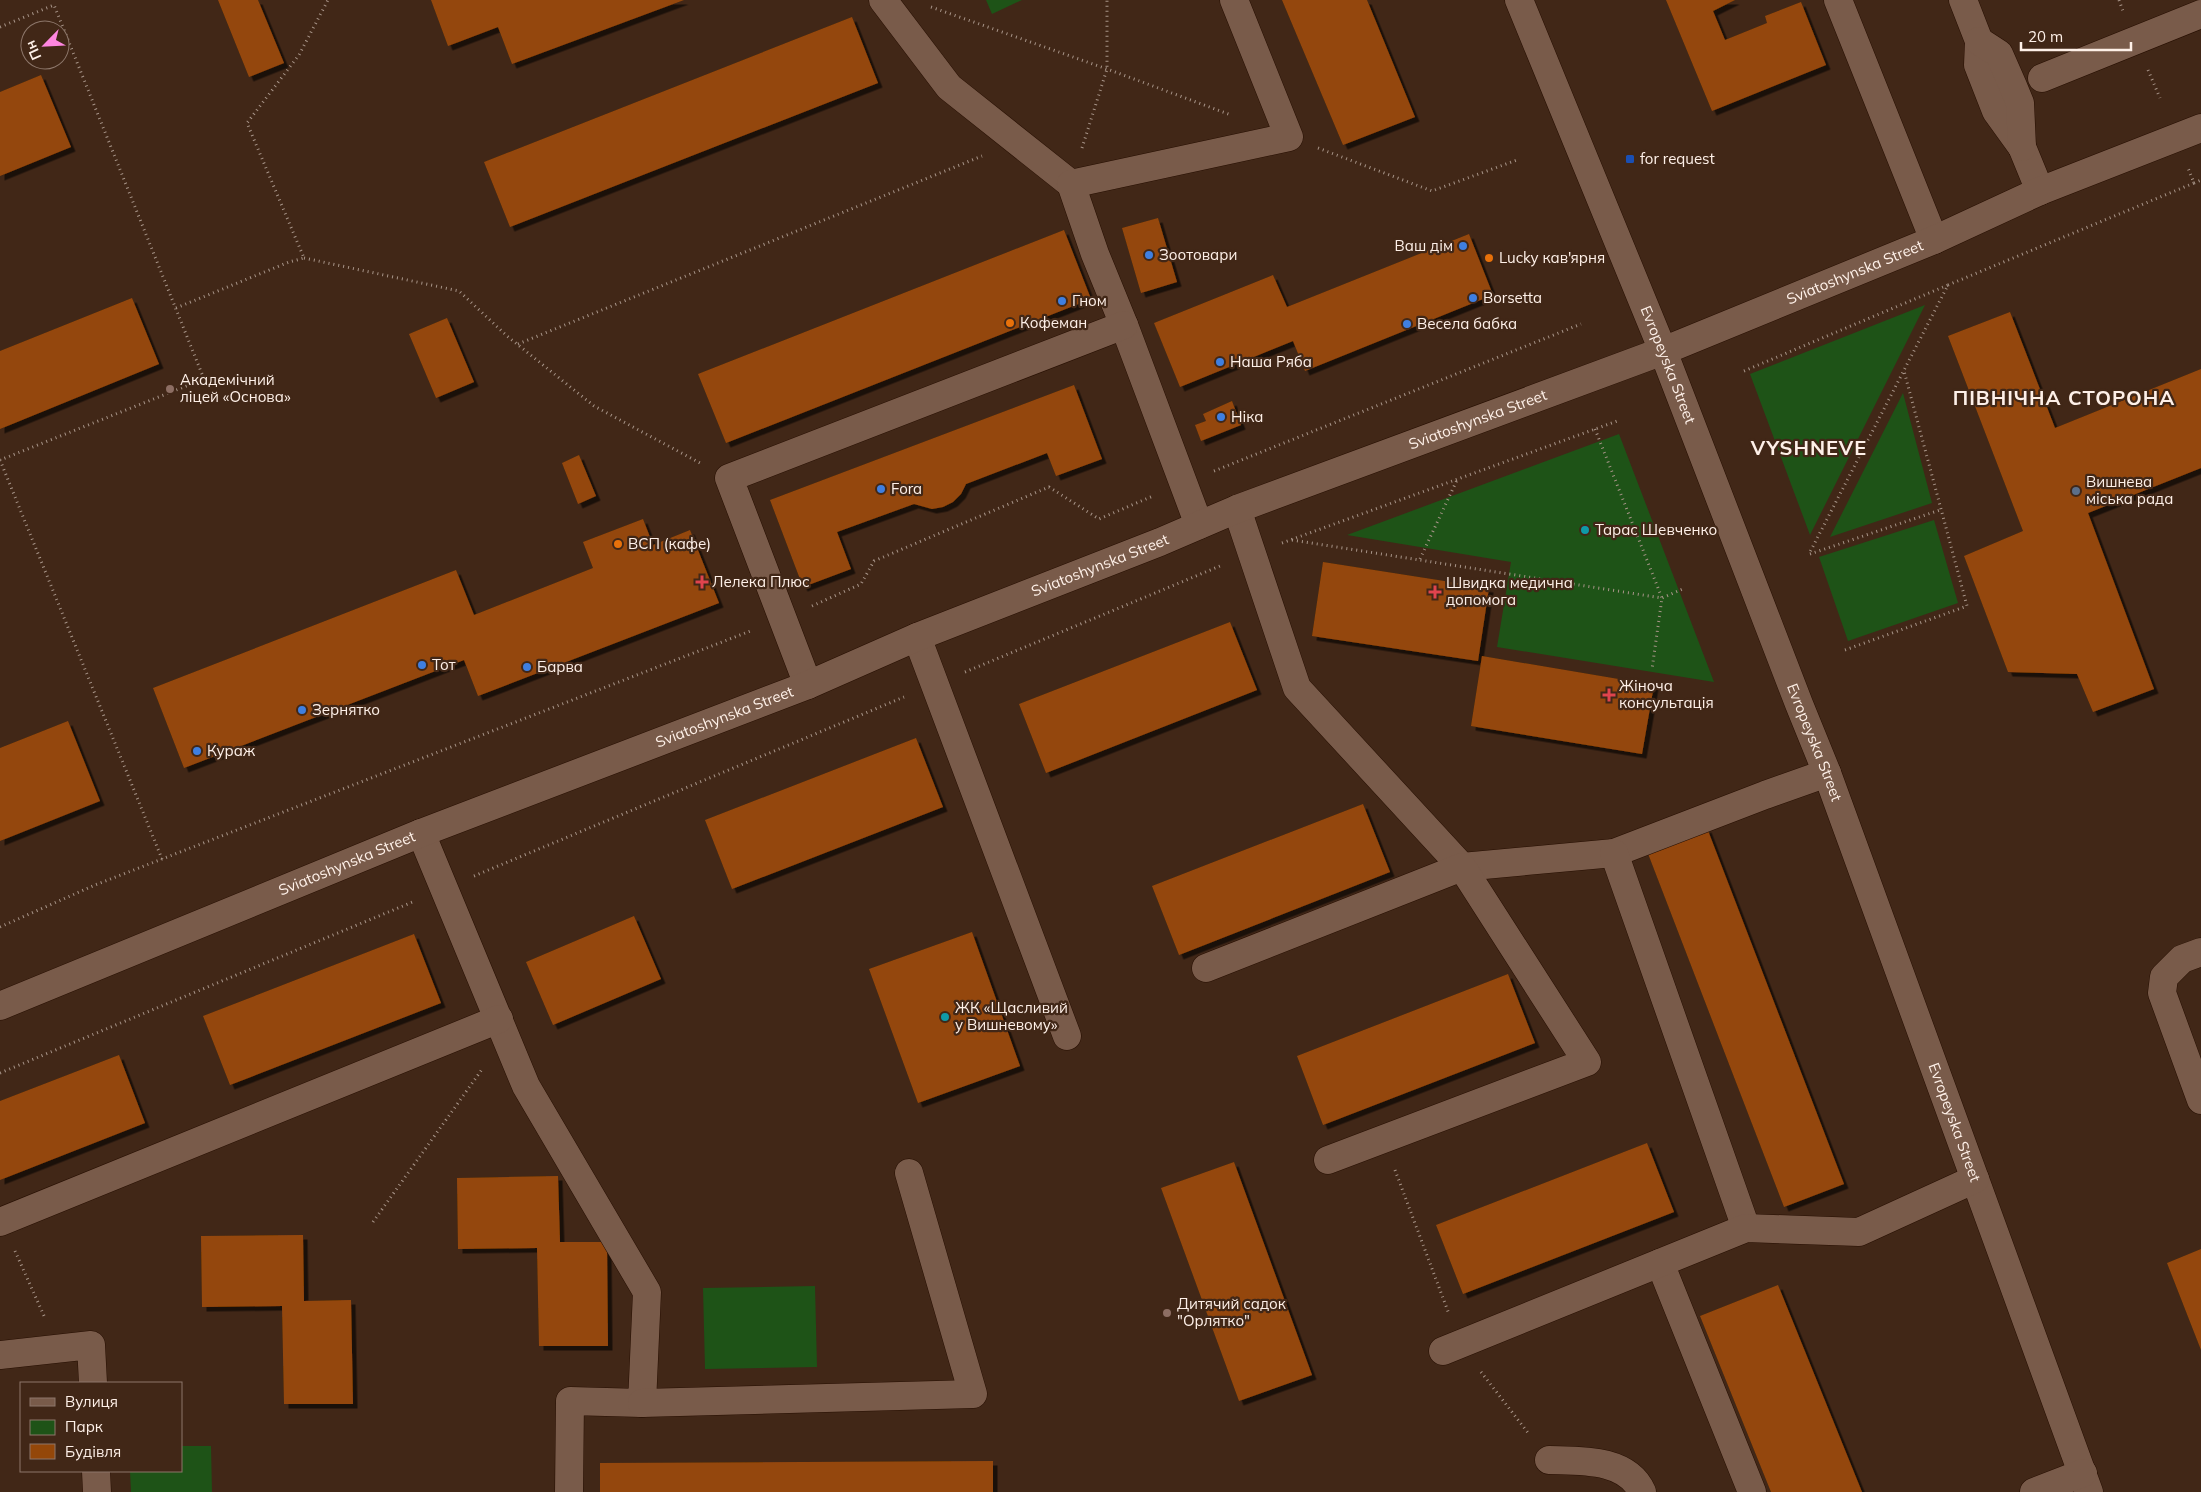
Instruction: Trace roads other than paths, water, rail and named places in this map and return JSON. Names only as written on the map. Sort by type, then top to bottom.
[{"type":"street","points":[[883,0],[949,87],[1071,184],[1094,254],[1124,325],[1199,526]]},
{"type":"street","points":[[1071,184],[1289,137],[1234,0]]},
{"type":"street","name":"Evropeyska Street","points":[[1519,0],[1662,351],[1827,773],[2086,1482]]},
{"type":"street","points":[[1838,0],[1934,240]]},
{"type":"street","points":[[1966,1],[1978,41],[1978,65],[1996,111],[2022,147],[2040,191]]},
{"type":"street","points":[[2042,78],[2201,14]]},
{"type":"street","name":"Sviatoshynska Street","points":[[0,1006],[421,833],[808,685],[917,637],[1199,526],[1237,509],[1662,351],[1934,240],[2040,191],[2201,128]]},
{"type":"street","points":[[808,685],[729,478],[1124,325]]},
{"type":"street","points":[[1237,509],[1253,552],[1297,688],[1462,867],[1587,1062],[1328,1160]]},
{"type":"street","points":[[917,637],[1067,1036]]},
{"type":"street","points":[[1206,968],[1462,867],[1614,853],[1827,773]]},
{"type":"street","points":[[421,833],[526,1086],[647,1292],[642,1402]]},
{"type":"street","points":[[1614,853],[1746,1228]]},
{"type":"street","points":[[2201,952],[2182,960],[2164,977],[2162,993],[2201,1100]]},
{"type":"street","points":[[6,1233],[502,1027]]},
{"type":"street","points":[[569,1492],[570,1401],[642,1402],[973,1394],[909,1173]]},
{"type":"street","points":[[1451,1347],[1746,1228],[1859,1232],[1975,1179]]},
{"type":"street","points":[[1660,1263],[1752,1492]]},
{"type":"street","points":[[0,1355],[91,1345],[92,1382]]},
{"type":"street","points":[[1549,1460],[1590,1462],[1614,1467],[1638,1484],[1642,1492]]},
{"type":"street","points":[[96,1472],[97,1492]]},
{"type":"street","points":[[2034,1492],[2086,1482]]},
{"type":"place","name":"for request","points":[[1630,159]]},
{"type":"place","name":"Ваш дім","points":[[1463,246]]},
{"type":"place","name":"Зоотовари","points":[[1149,255]]},
{"type":"place","name":"Lucky кав'ярня","points":[[1489,258]]},
{"type":"place","name":"Borsetta","points":[[1473,298]]},
{"type":"place","name":"Гном","points":[[1062,301]]},
{"type":"place","name":"Кофеман","points":[[1010,323]]},
{"type":"place","name":"Весела бабка","points":[[1407,324]]},
{"type":"place","name":"Наша Ряба","points":[[1220,362]]},
{"type":"place","name":"Академічний ліцей «Основа»","points":[[170,389]]},
{"type":"place","name":"Ніка","points":[[1221,417]]},
{"type":"place","name":"Fora","points":[[881,489]]},
{"type":"place","name":"Вишнева міська рада","points":[[2076,491]]},
{"type":"place","name":"Тарас Шевченко","points":[[1585,530]]},
{"type":"place","name":"ВСП (кафе)","points":[[618,544]]},
{"type":"place","name":"Лелека Плюс","points":[[702,582]]},
{"type":"place","name":"Швидка медична допомога","points":[[1435,592]]},
{"type":"place","name":"Тот","points":[[422,665]]},
{"type":"place","name":"Барва","points":[[527,667]]},
{"type":"place","name":"Жіноча консультація","points":[[1609,695]]},
{"type":"place","name":"Зернятко","points":[[302,710]]},
{"type":"place","name":"Кураж","points":[[197,751]]},
{"type":"place","name":"ЖК «Щасливий у Вишневому»","points":[[945,1017]]},
{"type":"place","name":"Дитячий садок \"Орлятко\"","points":[[1167,1313]]},
{"type":"district","name":"ПІВНІЧНА СТОРОНА","points":[[2064,398]]},
{"type":"district","name":"VYSHNEVE","points":[[1809,448]]}]
